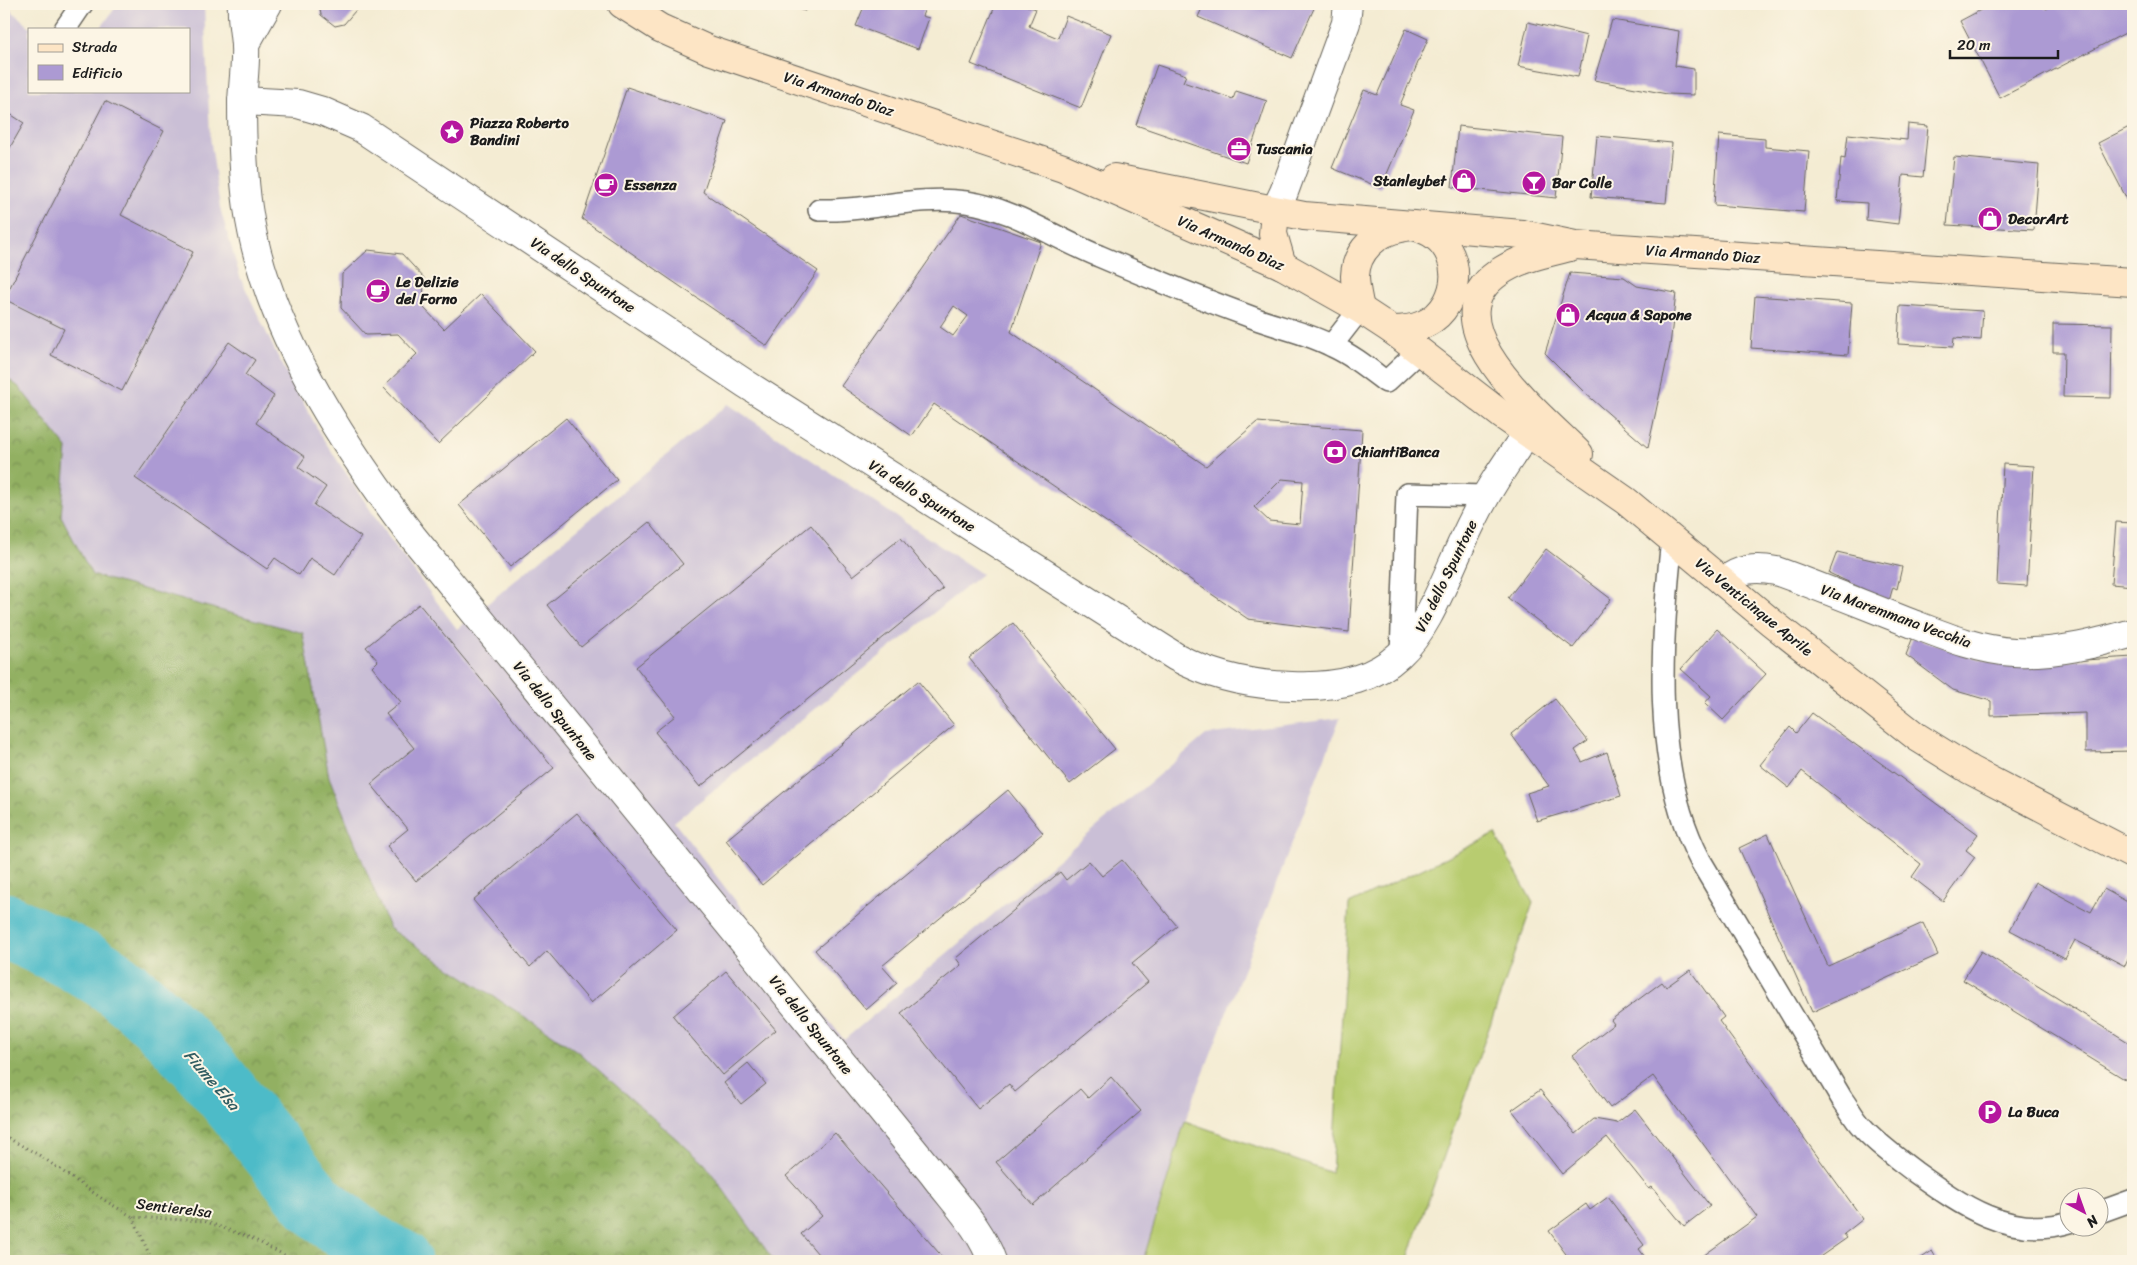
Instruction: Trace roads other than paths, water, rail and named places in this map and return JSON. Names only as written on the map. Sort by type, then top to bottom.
[{"type":"main road","name":"Via Armando Diaz","points":[[622,4],[660,28],[709,50],[1063,168],[1282,265],[1360,309],[1392,330]]},
{"type":"main road","name":"Via Armando Diaz","points":[[1063,168],[1275,211],[1335,219],[1522,234],[1575,245],[2131,281]]},
{"type":"main road","points":[[1275,211],[1273,234],[1282,265]]},
{"type":"main road","points":[[1360,309],[1355,274],[1358,260],[1366,246],[1386,232],[1412,226],[1440,240],[1452,258],[1455,270],[1452,291],[1446,305],[1431,321],[1414,329],[1392,330]]},
{"type":"main road","points":[[1575,245],[1525,260],[1499,272],[1484,286],[1478,295],[1474,316],[1480,339],[1491,360],[1507,381],[1626,501]]},
{"type":"main road","name":"Via Venticinque Aprile","points":[[1392,330],[1527,433],[1626,501],[1723,582],[1917,737],[1970,770],[2133,855]]},
{"type":"street","name":"Via dello Spuntone","points":[[242,4],[245,45],[242,101],[243,154],[248,209],[270,293],[303,370],[365,471],[450,584],[928,1167],[969,1220],[992,1261]]},
{"type":"street","name":"Via dello Spuntone","points":[[245,45],[268,4]]},
{"type":"street","points":[[1275,211],[1284,192],[1346,23],[1348,4]]},
{"type":"street","name":"Via dello Spuntone","points":[[242,101],[304,105],[329,113],[361,128],[746,384],[1191,665],[1221,677],[1240,682],[1310,687],[1337,684],[1358,679],[1382,668],[1401,654],[1425,625],[1485,496],[1527,433]]},
{"type":"street","name":"Via Maremmana Vecchia","points":[[1723,582],[1729,577],[1747,569],[1776,571],[1942,636],[2000,651],[2056,651],[2133,633]]},
{"type":"lane","points":[[66,28],[82,4]]},
{"type":"lane","points":[[819,210],[851,209],[927,200],[966,202],[1002,210],[1024,219],[1096,256],[1254,318],[1332,345],[1356,359],[1386,382],[1419,351]]},
{"type":"lane","points":[[1332,345],[1360,309]]},
{"type":"lane","points":[[1401,654],[1407,494],[1485,496]]},
{"type":"lane","points":[[1672,539],[1664,642],[1666,719],[1675,791],[1691,844],[1842,1099],[1862,1127],[1875,1140],[1956,1202],[2009,1224],[2029,1227],[2060,1224]]},
{"type":"lane","points":[[2110,1208],[2133,1200]]},
{"type":"waterway","name":"Fiume Elsa","points":[[4,925],[66,954],[124,990],[151,1013],[201,1064],[315,1203],[355,1235],[399,1261]]},
{"type":"place","name":"Piazza Roberto Bandini","points":[[452,132]]},
{"type":"place","name":"Tuscania","points":[[1239,149]]},
{"type":"place","name":"Stanleybet","points":[[1464,181]]},
{"type":"place","name":"Bar Colle","points":[[1534,183]]},
{"type":"place","name":"Essenza","points":[[606,185]]},
{"type":"place","name":"DecorArt","points":[[1990,219]]},
{"type":"place","name":"Le Delizie del Forno","points":[[378,291]]},
{"type":"place","name":"Acqua & Sapone","points":[[1568,315]]},
{"type":"place","name":"ChiantiBanca","points":[[1335,452]]},
{"type":"place","name":"La Buca","points":[[1990,1112]]}]
